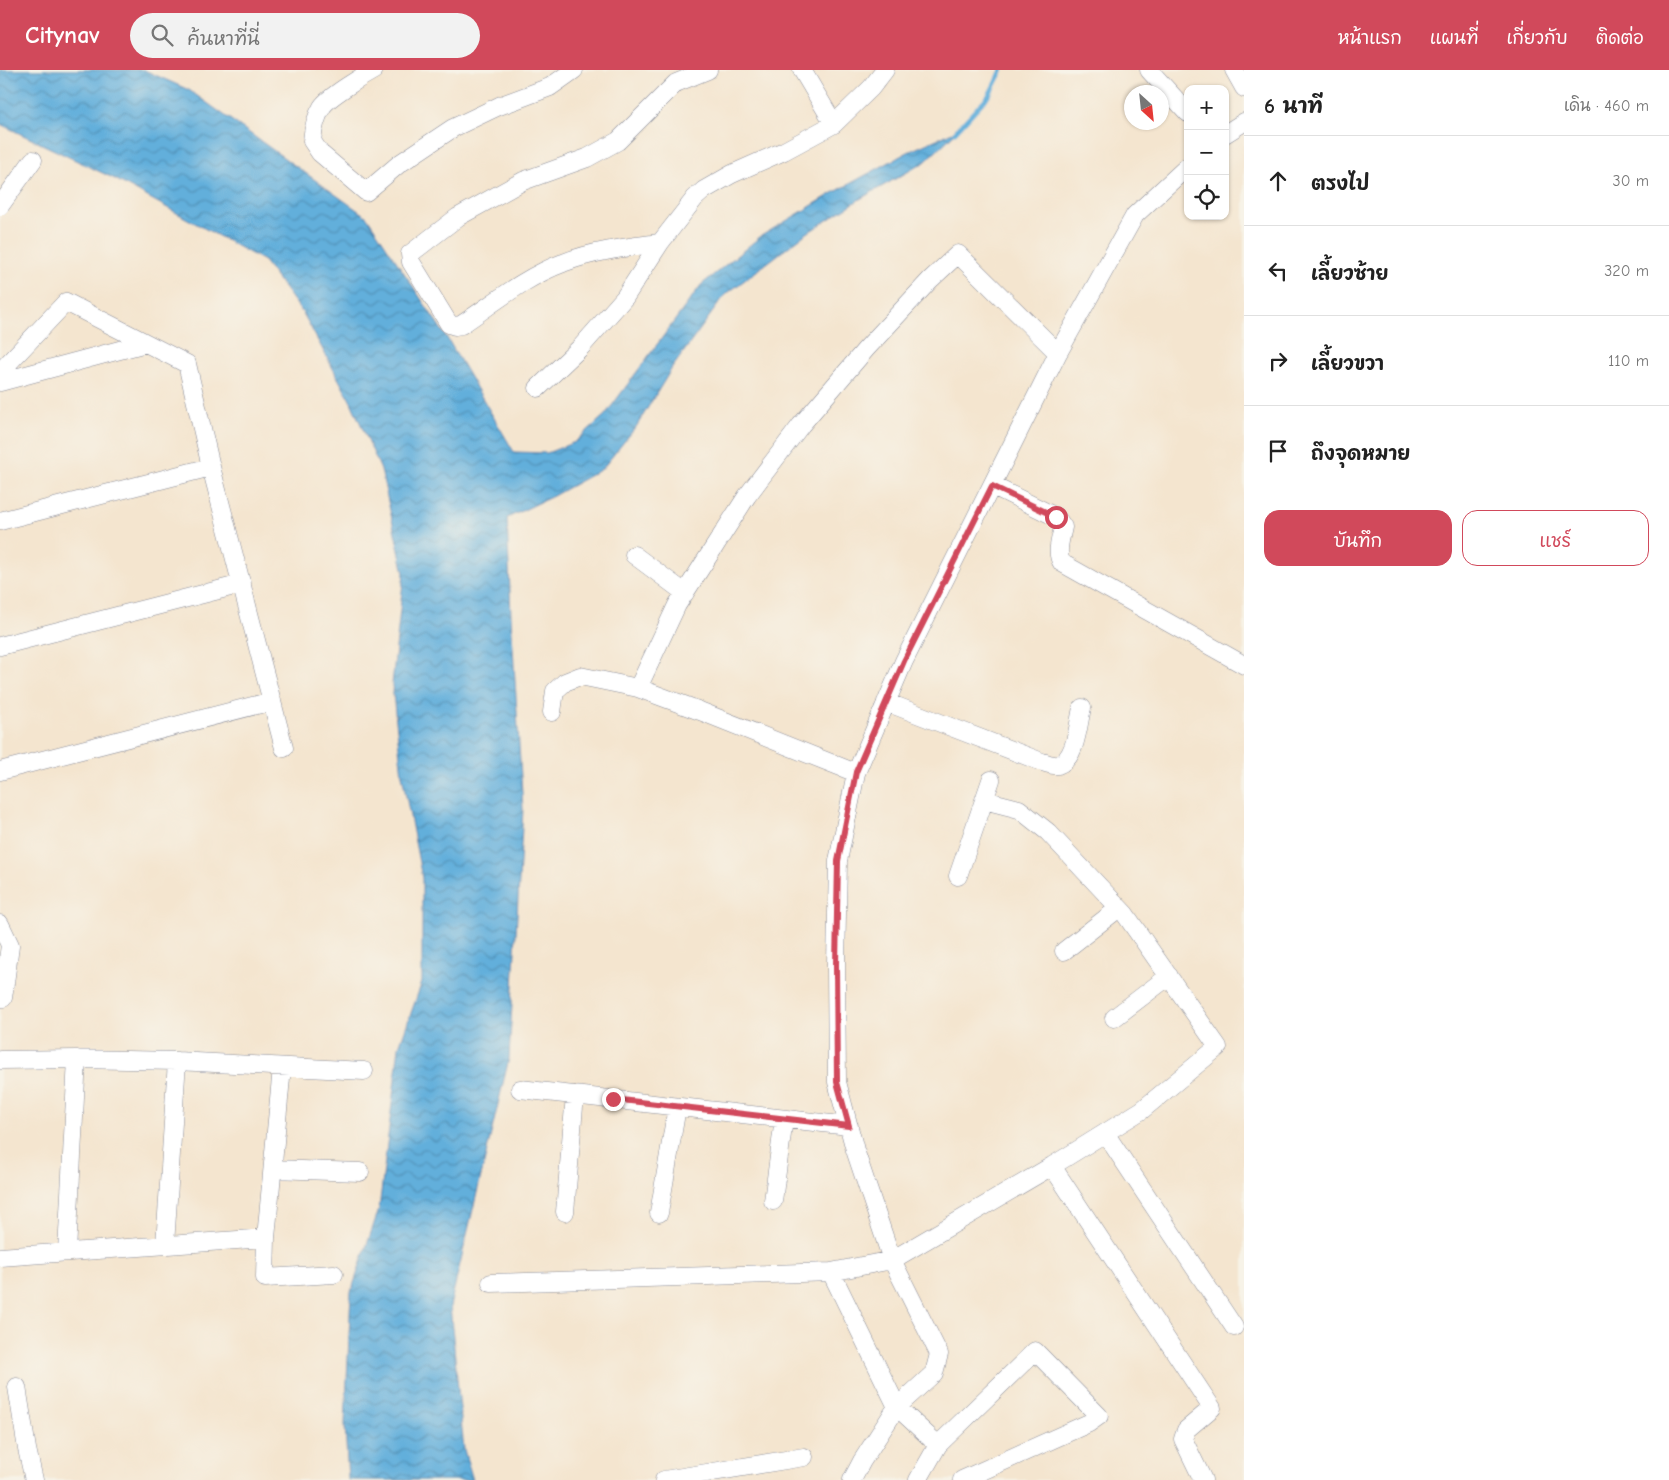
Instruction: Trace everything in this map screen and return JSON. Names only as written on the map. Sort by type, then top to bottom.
[{"type":"street","points":[[374,70],[359,78],[323,105],[314,128],[312,141],[320,153],[366,192],[399,164],[453,128],[499,106],[550,87],[574,70]]},
{"type":"street","points":[[660,243],[601,253],[564,262],[522,283],[461,325],[455,326],[449,324],[411,262],[410,254],[458,217],[523,181],[587,158],[618,141],[676,83],[708,70]]},
{"type":"street","points":[[802,70],[834,124]]},
{"type":"street","points":[[538,388],[581,347],[625,297],[660,243],[695,198],[704,190],[732,174],[784,151],[834,124],[871,88],[885,70]]},
{"type":"street","points":[[1149,70],[1184,109]]},
{"type":"street","points":[[1234,70],[1244,88]]},
{"type":"street","points":[[1229,131],[1244,122]]},
{"type":"street","points":[[0,206],[33,160]]},
{"type":"street","points":[[852,1480],[862,1460],[897,1407],[934,1373],[939,1354],[892,1260],[855,1150],[837,1082],[836,946],[838,861],[856,772],[904,661],[1058,353],[1135,215],[1184,170]]},
{"type":"street","points":[[638,688],[677,605],[747,496],[801,425],[866,349],[930,280],[958,254],[1058,353]]},
{"type":"street","points":[[0,372],[66,302],[187,364],[211,467],[284,748]]},
{"type":"street","points":[[0,382],[146,342]]},
{"type":"street","points":[[0,521],[211,467]]},
{"type":"street","points":[[992,486],[1056,517],[1063,527],[1058,558],[1062,563],[1244,665]]},
{"type":"street","points":[[634,555],[685,593]]},
{"type":"street","points":[[0,646],[242,584]]},
{"type":"street","points":[[552,712],[555,691],[566,682],[580,676],[638,688],[700,710],[856,772]]},
{"type":"street","points":[[0,771],[272,701]]},
{"type":"street","points":[[886,702],[1042,762],[1056,765],[1066,761],[1072,753],[1082,708]]},
{"type":"street","points":[[958,876],[991,780]]},
{"type":"street","points":[[491,1283],[831,1272],[892,1260],[1052,1166],[1142,1110],[1218,1047],[1119,908],[1048,832],[1019,809],[984,800]]},
{"type":"street","points":[[1064,951],[1119,908]]},
{"type":"street","points":[[0,924],[10,945],[3,998]]},
{"type":"street","points":[[1114,1018],[1169,976]]},
{"type":"street","points":[[67,1252],[77,1059]]},
{"type":"street","points":[[0,1060],[177,1061],[364,1071]]},
{"type":"street","points":[[165,1245],[177,1061]]},
{"type":"street","points":[[282,1068],[266,1238],[265,1278],[334,1274]]},
{"type":"street","points":[[520,1089],[849,1126]]},
{"type":"street","points":[[565,1212],[575,1095]]},
{"type":"street","points":[[659,1213],[677,1107]]},
{"type":"street","points":[[773,1201],[784,1119]]},
{"type":"street","points":[[1105,1133],[1234,1326]]},
{"type":"street","points":[[1052,1166],[1212,1408],[1186,1430],[1183,1439],[1203,1480]]},
{"type":"street","points":[[272,1169],[360,1172]]},
{"type":"street","points":[[0,1257],[266,1238]]},
{"type":"street","points":[[831,1272],[897,1407],[938,1445]]},
{"type":"street","points":[[918,1480],[938,1445],[1035,1351],[1099,1416],[1089,1423],[962,1480]]},
{"type":"street","points":[[17,1387],[34,1480]]},
{"type":"street","points":[[664,1480],[722,1475],[804,1457]]},
{"type":"water","points":[[0,70],[144,70],[189,90],[367,217],[447,338],[514,452],[547,453],[575,442],[605,415],[701,285],[761,236],[833,193],[908,152],[959,129],[925,162],[860,199],[804,235],[725,295],[672,368],[636,427],[602,469],[553,496],[507,518],[523,809],[509,1058],[450,1306],[464,1450],[473,1480],[348,1480],[345,1424],[351,1292],[379,1209],[399,1047],[422,982],[422,878],[402,775],[392,685],[404,573],[381,470],[351,402],[303,313],[264,261],[115,179],[0,124]]},
{"type":"waterway","points":[[955,132],[989,95],[1002,70]]},
{"type":"route","points":[[613,1099],[849,1126],[837,1082],[836,965],[838,861],[856,772],[904,661],[992,486],[1056,517]]}]
